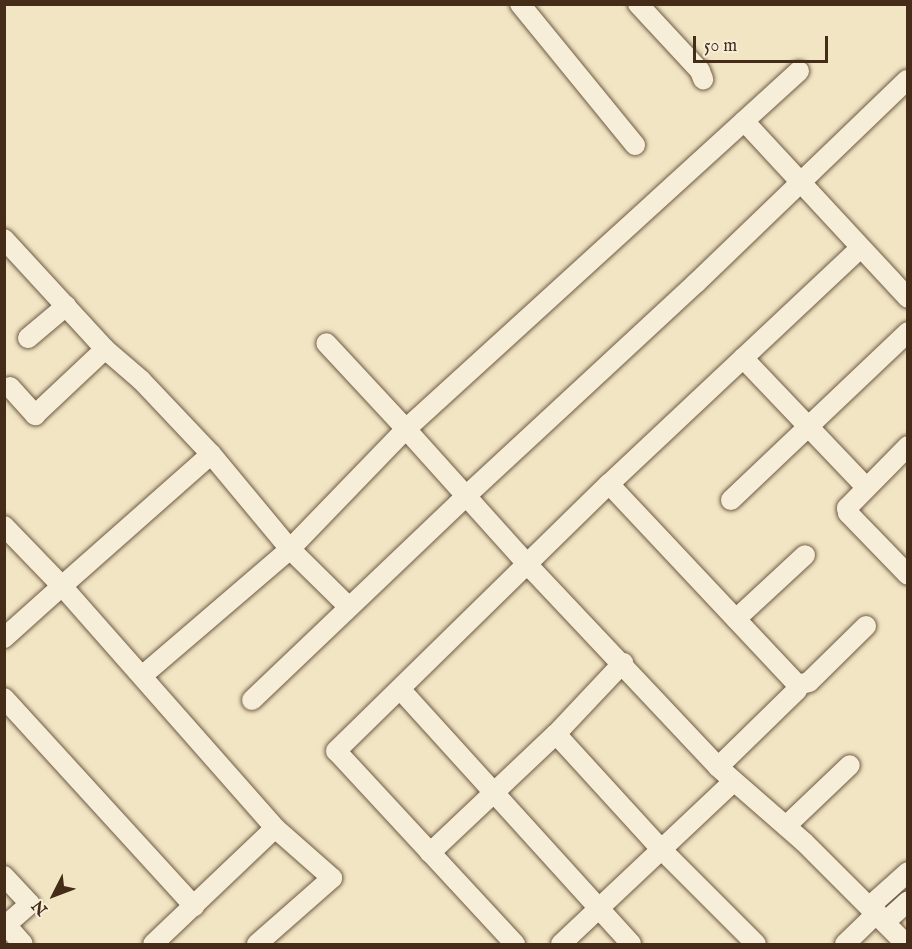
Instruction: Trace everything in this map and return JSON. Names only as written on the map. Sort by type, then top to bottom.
[{"type":"street","points":[[520,4],[635,145]]},
{"type":"street","points":[[638,4],[700,71],[703,79]]},
{"type":"street","points":[[142,676],[290,549],[406,429],[799,71]]},
{"type":"street","points":[[252,700],[348,606],[696,284],[907,80]]},
{"type":"street","points":[[744,121],[908,298]]},
{"type":"street","points":[[4,239],[105,349],[141,380],[211,454],[290,549],[348,606]]},
{"type":"street","points":[[515,945],[336,751],[609,484],[860,248]]},
{"type":"street","points":[[28,338],[66,306]]},
{"type":"street","points":[[731,500],[908,332]]},
{"type":"street","points":[[326,343],[467,495],[527,564],[733,782],[786,826],[906,945]]},
{"type":"street","points":[[10,387],[35,415],[105,349]]},
{"type":"street","points":[[743,358],[866,487]]},
{"type":"street","points":[[908,446],[850,502],[848,513],[908,575]]},
{"type":"street","points":[[4,638],[211,454]]},
{"type":"street","points":[[609,484],[798,685]]},
{"type":"street","points":[[4,526],[62,586],[275,828],[332,878],[257,945]]},
{"type":"street","points":[[736,619],[805,555]]},
{"type":"street","points":[[798,685],[809,682],[866,626]]},
{"type":"street","points":[[430,853],[556,734],[623,663]]},
{"type":"street","points":[[718,766],[797,690],[798,685]]},
{"type":"street","points":[[400,689],[631,945]]},
{"type":"street","points":[[4,698],[194,906]]},
{"type":"street","points":[[556,734],[661,849],[756,945]]},
{"type":"street","points":[[786,826],[849,765]]},
{"type":"street","points":[[561,945],[733,782]]},
{"type":"street","points":[[153,945],[275,828]]},
{"type":"street","points":[[845,945],[877,914],[908,872]]},
{"type":"street","points":[[4,876],[30,904],[5,926],[23,945]]},
{"type":"street","points":[[877,914],[908,901]]}]
